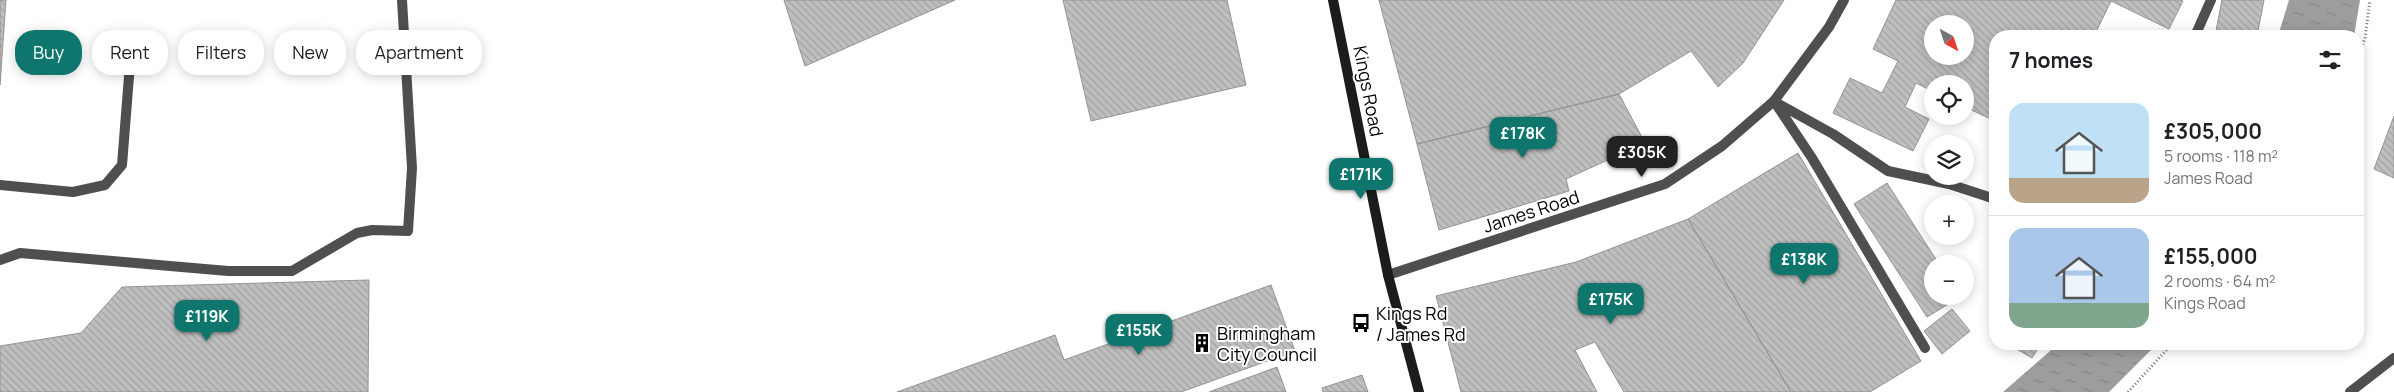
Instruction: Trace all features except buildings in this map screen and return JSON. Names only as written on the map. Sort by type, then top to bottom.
[{"type":"street","points":[[0,260],[20,253],[228,271],[292,271],[357,233],[372,230],[408,231],[412,168],[402,0]]},
{"type":"street","name":"Kings Road","points":[[1333,0],[1388,275],[1420,392]]},
{"type":"street","name":"James Road","points":[[1388,275],[1665,184],[1722,146],[1774,101],[1828,26],[1844,0]]},
{"type":"street","points":[[2198,30],[2211,0]]},
{"type":"street","points":[[0,190],[0,185],[73,192],[105,185],[122,164],[129,75]]},
{"type":"street","points":[[1774,101],[1833,134],[1888,171],[1949,184],[1989,196]]},
{"type":"street","points":[[1774,101],[1812,158],[1925,348]]},
{"type":"street","points":[[2350,392],[2394,358]]},
{"type":"path","points":[[2364,43],[2370,0]]},
{"type":"path","points":[[2128,392],[2166,350]]},
{"type":"water","points":[[2289,0],[2360,0],[2355,30],[2280,30]]},
{"type":"water","points":[[2051,350],[2151,350],[2109,392],[2003,392]]},
{"type":"place","name":"Kings Rd / James Rd","points":[[1361,323]]},
{"type":"place","name":"Birmingham City Council","points":[[1202,343]]}]
